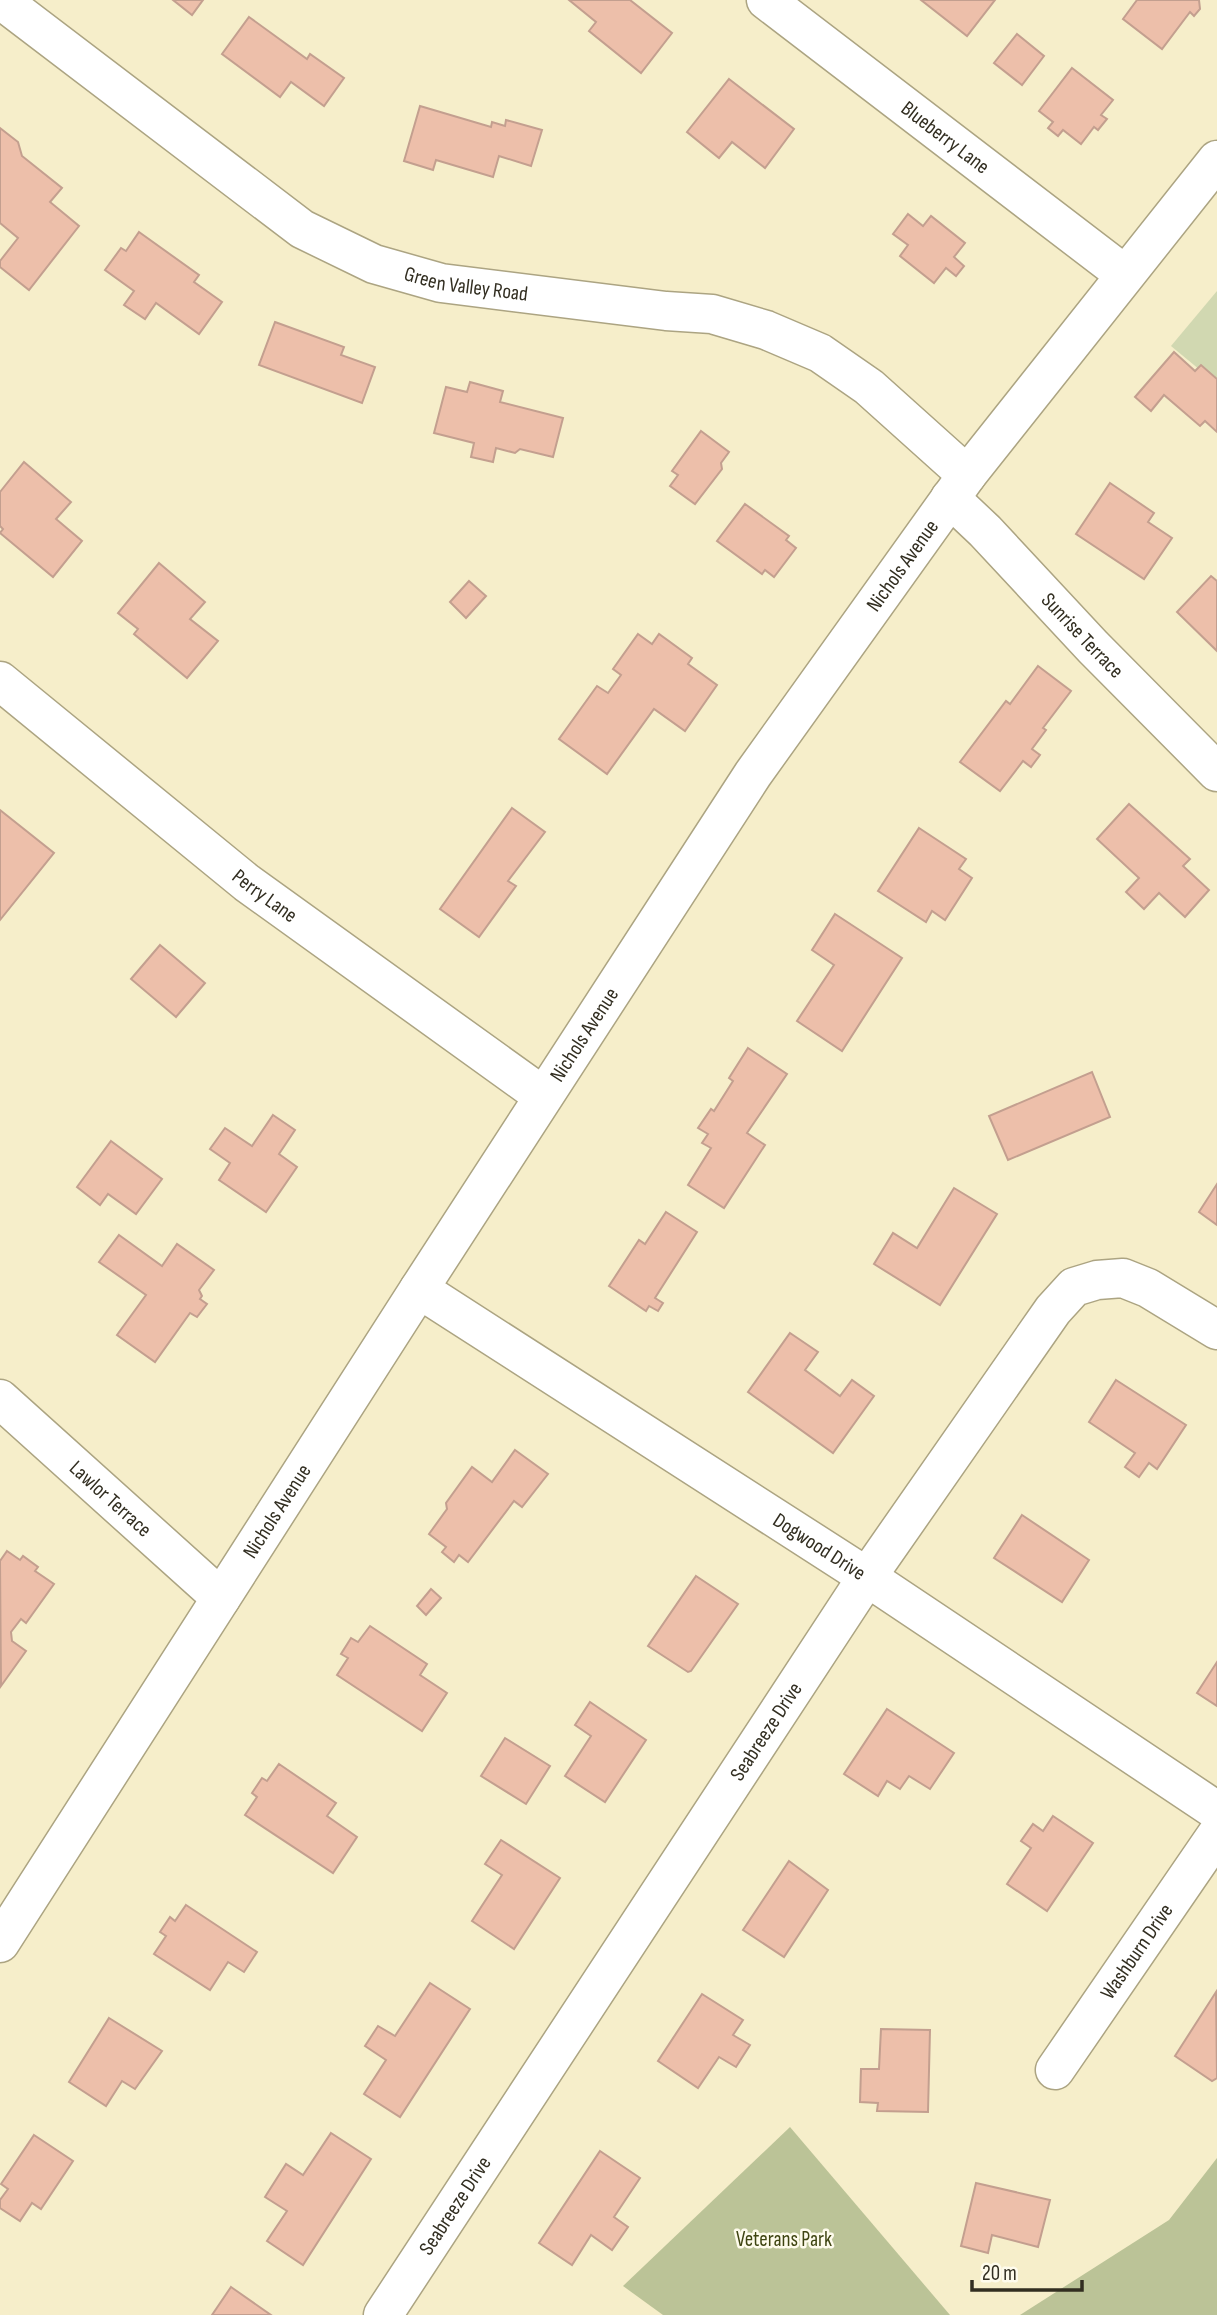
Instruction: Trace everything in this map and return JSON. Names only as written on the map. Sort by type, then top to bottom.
[{"type":"street","name":"Green Valley Road","points":[[1,0],[302,229],[374,264],[440,283],[666,311],[712,314],[766,330],[820,353],[869,387],[958,487]]},
{"type":"street","name":"Blueberry Lane","points":[[766,0],[1125,274]]},
{"type":"street","name":"Nichols Avenue","points":[[0,1943],[543,1096],[753,775],[958,487],[1217,160]]},
{"type":"street","name":"Sunrise Terrace","points":[[958,487],[985,531],[1093,647],[1217,772]]},
{"type":"street","name":"Perry Lane","points":[[0,681],[247,883],[543,1096]]},
{"type":"street","name":"Seabreeze Drive","points":[[389,2313],[867,1577],[1053,1310],[1074,1287],[1097,1280],[1123,1278],[1148,1287],[1217,1330]]},
{"type":"street","name":"Dogwood Drive","points":[[419,1289],[867,1577],[1217,1811]]},
{"type":"street","name":"Lawlor Terrace","points":[[0,1398],[221,1598]]},
{"type":"street","name":"Washburn Drive","points":[[1055,2070],[1217,1834]]},
{"type":"green space","points":[[1217,291],[1217,384],[1171,346]]},
{"type":"green space","name":"Veterans Park","points":[[790,2127],[950,2315],[663,2315],[623,2286]]},
{"type":"green space","points":[[1217,2158],[1217,2315],[1020,2315],[1169,2220]]},
{"type":"building","points":[[173,0],[203,0],[192,15]]},
{"type":"building","points":[[569,0],[630,0],[672,33],[641,73],[589,31],[596,22]]},
{"type":"building","points":[[921,0],[995,0],[967,36]]},
{"type":"building","points":[[1137,0],[1199,0],[1200,9],[1194,16],[1190,12],[1162,49],[1123,19]]},
{"type":"building","points":[[249,17],[307,59],[310,54],[344,78],[324,106],[291,82],[280,97],[222,54]]},
{"type":"building","points":[[1017,34],[1044,56],[1022,85],[994,63]]},
{"type":"building","points":[[1072,68],[1113,100],[1101,115],[1107,119],[1098,130],[1094,127],[1081,144],[1063,130],[1058,136],[1048,128],[1053,122],[1039,111]]},
{"type":"building","points":[[729,79],[794,129],[765,168],[732,142],[719,158],[687,132]]},
{"type":"building","points":[[420,106],[491,127],[492,122],[505,126],[506,120],[542,130],[531,166],[499,156],[493,177],[436,160],[433,170],[404,161]]},
{"type":"building","points":[[0,128],[18,142],[22,156],[62,188],[50,202],[79,226],[29,290],[0,267],[0,261],[18,238],[0,223]]},
{"type":"building","points":[[908,214],[923,226],[931,216],[965,243],[954,257],[964,266],[956,276],[946,268],[934,283],[900,256],[908,245],[893,234]]},
{"type":"building","points":[[139,232],[199,275],[194,282],[222,302],[199,334],[156,303],[145,319],[124,305],[134,291],[105,270],[121,248],[126,251]]},
{"type":"building","points":[[275,322],[344,347],[341,355],[375,367],[362,403],[259,365]]},
{"type":"building","points":[[1174,352],[1195,371],[1201,365],[1217,379],[1217,432],[1205,421],[1200,426],[1164,395],[1151,411],[1135,397]]},
{"type":"building","points":[[470,382],[503,391],[500,402],[563,418],[553,457],[520,449],[515,453],[496,448],[493,462],[471,457],[474,443],[434,433],[446,387],[467,392]]},
{"type":"building","points":[[701,431],[729,452],[721,463],[722,469],[695,504],[670,486],[678,475],[672,471]]},
{"type":"building","points":[[24,462],[71,502],[56,519],[82,541],[53,577],[0,533],[3,529],[0,526],[0,492]]},
{"type":"building","points":[[1110,483],[1154,513],[1148,522],[1172,538],[1144,579],[1076,534]]},
{"type":"building","points":[[745,504],[789,536],[786,540],[796,548],[774,577],[765,570],[762,574],[717,541]]},
{"type":"building","points":[[159,563],[205,602],[190,619],[218,641],[187,678],[134,634],[138,629],[118,613]]},
{"type":"building","points":[[1211,576],[1217,581],[1217,651],[1177,612]]},
{"type":"building","points":[[469,581],[486,596],[466,618],[450,602]]},
{"type":"building","points":[[638,634],[652,644],[659,634],[692,658],[688,664],[717,685],[685,731],[654,709],[607,774],[559,739],[597,686],[608,693],[621,675],[613,669]]},
{"type":"building","points":[[1038,666],[1071,691],[1043,728],[1046,730],[1032,749],[1040,755],[1031,767],[1023,761],[1000,791],[960,762],[1006,701],[1010,704]]},
{"type":"building","points":[[1129,804],[1190,859],[1183,866],[1209,890],[1185,917],[1159,893],[1144,909],[1126,892],[1139,878],[1097,839]]},
{"type":"building","points":[[512,808],[545,832],[508,881],[516,886],[479,937],[440,909]]},
{"type":"building","points":[[0,810],[54,853],[0,920]]},
{"type":"building","points":[[919,828],[966,859],[959,869],[972,878],[945,920],[932,911],[926,922],[878,891]]},
{"type":"building","points":[[835,914],[902,958],[842,1051],[797,1021],[834,965],[812,950]]},
{"type":"building","points":[[160,945],[205,983],[176,1017],[131,979]]},
{"type":"building","points":[[748,1048],[787,1074],[747,1133],[765,1145],[724,1208],[688,1185],[711,1148],[702,1143],[708,1134],[698,1128],[711,1109],[714,1111],[733,1081],[729,1078]]},
{"type":"building","points":[[1092,1072],[1110,1117],[1008,1160],[989,1116]]},
{"type":"building","points":[[273,1115],[295,1130],[279,1154],[297,1167],[266,1212],[219,1180],[230,1163],[210,1149],[225,1128],[252,1146]]},
{"type":"building","points":[[111,1141],[162,1179],[136,1214],[108,1194],[100,1205],[77,1187]]},
{"type":"building","points":[[1217,1184],[1217,1225],[1199,1212]]},
{"type":"building","points":[[954,1188],[997,1214],[940,1305],[874,1264],[893,1233],[917,1248]]},
{"type":"building","points":[[666,1212],[697,1232],[655,1298],[663,1303],[658,1311],[649,1306],[646,1311],[609,1286],[639,1240],[645,1244]]},
{"type":"building","points":[[119,1235],[162,1266],[177,1244],[214,1270],[199,1290],[202,1296],[200,1299],[207,1304],[197,1317],[190,1313],[155,1362],[117,1335],[146,1295],[99,1262]]},
{"type":"building","points":[[790,1333],[818,1352],[805,1370],[840,1396],[852,1380],[874,1396],[833,1453],[748,1392]]},
{"type":"building","points":[[1116,1380],[1186,1425],[1157,1469],[1149,1463],[1139,1477],[1125,1467],[1135,1453],[1089,1422]]},
{"type":"building","points":[[515,1450],[548,1474],[522,1507],[514,1501],[468,1562],[459,1555],[454,1562],[442,1552],[446,1547],[429,1534],[447,1509],[446,1503],[472,1467],[492,1482]]},
{"type":"building","points":[[1022,1515],[1089,1560],[1062,1602],[994,1558]]},
{"type":"building","points":[[7,1551],[20,1560],[23,1556],[38,1567],[35,1571],[54,1584],[26,1623],[21,1619],[11,1632],[12,1641],[26,1651],[1,1686],[0,1561]]},
{"type":"building","points":[[696,1576],[738,1604],[688,1672],[648,1646]]},
{"type":"building","points":[[431,1589],[441,1598],[426,1615],[417,1606]]},
{"type":"building","points":[[370,1626],[427,1664],[420,1675],[447,1693],[422,1731],[337,1675],[348,1658],[341,1654],[351,1638],[358,1642]]},
{"type":"building","points":[[1217,1662],[1217,1706],[1197,1693]]},
{"type":"building","points":[[590,1702],[646,1740],[605,1802],[565,1776],[591,1736],[575,1725]]},
{"type":"building","points":[[887,1709],[954,1753],[930,1789],[909,1776],[900,1789],[887,1781],[878,1796],[844,1774]]},
{"type":"building","points":[[505,1738],[550,1766],[526,1804],[481,1776]]},
{"type":"building","points":[[279,1764],[336,1803],[327,1816],[357,1837],[333,1873],[245,1815],[257,1797],[252,1793],[262,1778],[267,1781]]},
{"type":"building","points":[[1053,1816],[1093,1843],[1047,1911],[1007,1884],[1031,1848],[1021,1841],[1033,1824],[1043,1831]]},
{"type":"building","points":[[501,1840],[560,1878],[514,1949],[472,1921],[502,1875],[485,1864]]},
{"type":"building","points":[[789,1861],[828,1890],[784,1957],[743,1930]]},
{"type":"building","points":[[186,1905],[257,1952],[244,1972],[228,1962],[210,1990],[154,1954],[166,1936],[160,1932],[170,1917],[175,1921]]},
{"type":"building","points":[[430,1983],[470,2009],[400,2117],[364,2094],[386,2060],[365,2046],[378,2026],[395,2036]]},
{"type":"building","points":[[1216,1992],[1217,2078],[1212,2081],[1175,2056]]},
{"type":"building","points":[[702,1994],[743,2020],[733,2035],[750,2045],[736,2067],[719,2057],[698,2088],[658,2061]]},
{"type":"building","points":[[109,2018],[162,2051],[135,2089],[122,2081],[106,2106],[69,2082]]},
{"type":"building","points":[[881,2029],[930,2030],[928,2112],[877,2111],[878,2103],[860,2102],[861,2069],[879,2069]]},
{"type":"building","points":[[331,2133],[371,2159],[303,2265],[267,2241],[287,2211],[265,2197],[286,2164],[303,2175]]},
{"type":"building","points":[[34,2135],[73,2161],[41,2209],[32,2203],[20,2221],[0,2208],[0,2200],[8,2189],[1,2184]]},
{"type":"building","points":[[600,2151],[640,2178],[614,2217],[628,2227],[612,2250],[591,2235],[572,2265],[539,2243]]},
{"type":"building","points":[[976,2183],[1050,2200],[1038,2247],[992,2235],[988,2253],[961,2246]]},
{"type":"building","points":[[231,2287],[271,2315],[212,2315]]}]
